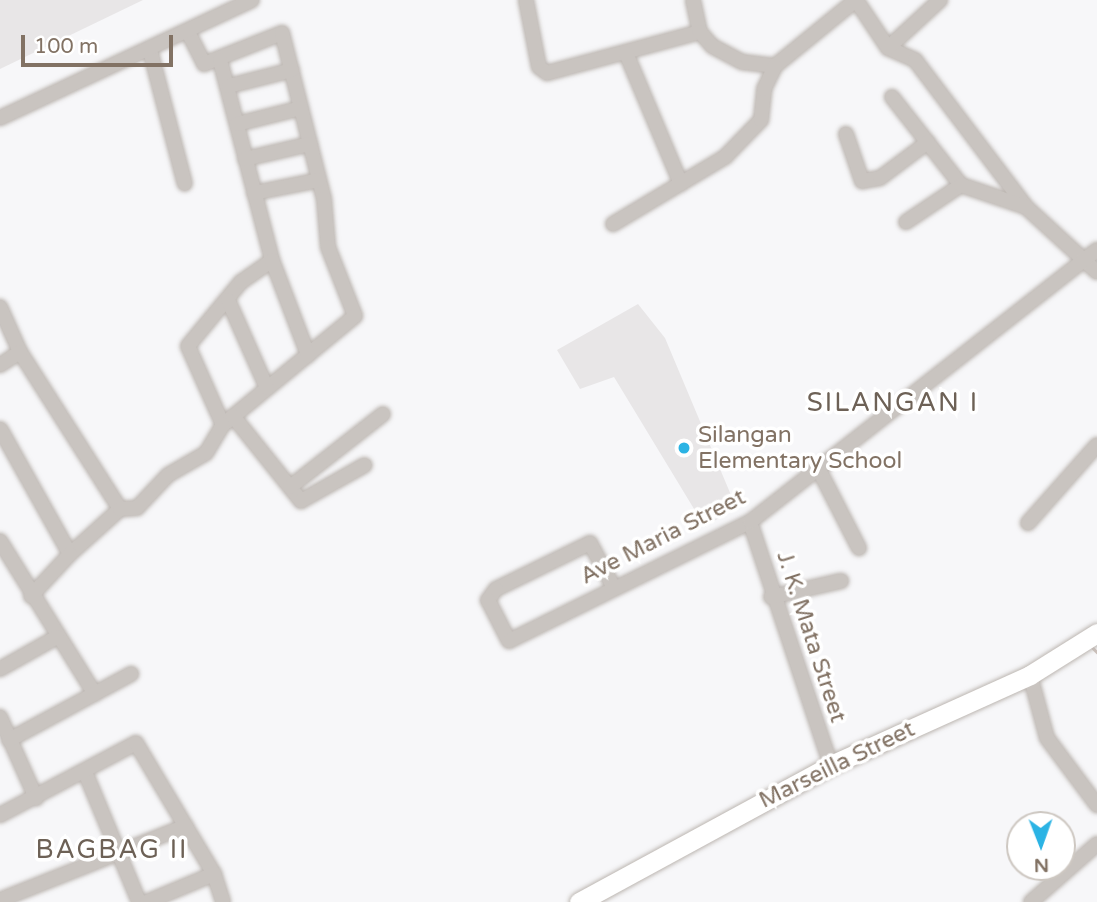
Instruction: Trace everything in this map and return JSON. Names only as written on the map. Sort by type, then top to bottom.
[{"type":"main road","name":"Marseilla Street","points":[[579,902],[831,765],[1030,675],[1097,633]]},
{"type":"street","points":[[0,118],[150,50],[251,0]]},
{"type":"street","points":[[526,0],[543,72],[700,32]]},
{"type":"street","points":[[693,0],[700,32],[742,62],[775,66]]},
{"type":"street","points":[[613,224],[725,157],[761,120],[764,89],[775,66],[856,0],[888,48],[915,60],[1026,207],[1097,272]]},
{"type":"street","points":[[888,48],[940,0]]},
{"type":"street","points":[[31,596],[70,554],[120,509],[137,508],[168,475],[206,453],[228,421],[355,316],[328,247],[319,180],[282,33],[220,60],[204,64],[188,32]]},
{"type":"street","points":[[150,50],[184,184]]},
{"type":"street","points":[[626,53],[681,184]]},
{"type":"street","points":[[220,60],[229,86],[272,260],[309,355]]},
{"type":"street","points":[[229,86],[292,70]]},
{"type":"street","points":[[892,97],[961,185],[1026,207]]},
{"type":"street","points":[[237,124],[301,108]]},
{"type":"street","points":[[846,134],[862,181],[880,178],[928,142]]},
{"type":"street","points":[[245,159],[310,145]]},
{"type":"street","points":[[254,193],[319,180]]},
{"type":"street","points":[[906,222],[961,185]]},
{"type":"street","name":"Ave Maria Street","points":[[614,588],[590,543],[496,590],[488,600],[509,641],[750,522],[1097,250]]},
{"type":"street","points":[[272,260],[228,300],[188,346],[228,421],[306,502],[365,466]]},
{"type":"street","points":[[228,300],[267,388]]},
{"type":"street","points":[[0,307],[20,352],[120,509]]},
{"type":"street","points":[[0,365],[20,352]]},
{"type":"street","points":[[290,487],[383,414]]},
{"type":"street","points":[[0,429],[70,554]]},
{"type":"street","points":[[1027,523],[1097,445]]},
{"type":"street","points":[[818,468],[859,548]]},
{"type":"street","name":"J. K. Mata Street","points":[[750,522],[771,597],[831,765]]},
{"type":"street","points":[[0,541],[31,596],[95,694]]},
{"type":"street","points":[[771,597],[841,581]]},
{"type":"street","points":[[0,669],[57,637]]},
{"type":"street","points":[[9,740],[131,674]]},
{"type":"street","points":[[1030,675],[1046,738],[1097,805]]},
{"type":"street","points":[[0,717],[36,798]]},
{"type":"street","points":[[0,815],[136,743],[214,874],[223,902]]},
{"type":"street","points":[[85,772],[139,902]]},
{"type":"street","points":[[0,900],[186,826]]},
{"type":"street","points":[[1031,902],[1097,844]]},
{"type":"street","points":[[147,902],[214,874]]},
{"type":"shaded area","points":[[0,0],[143,0],[0,69]]},
{"type":"shaded area","name":"Silangan Elementary School","points":[[638,304],[665,338],[736,507],[705,527],[614,377],[580,389],[557,350]]},
{"type":"waterway","points":[[1090,645],[1097,652]]},
{"type":"place","name":"Silangan Elementary School","points":[[684,448]]},
{"type":"district","name":"SILANGAN I","points":[[893,403]]},
{"type":"district","name":"BAGBAG II","points":[[112,850]]}]
